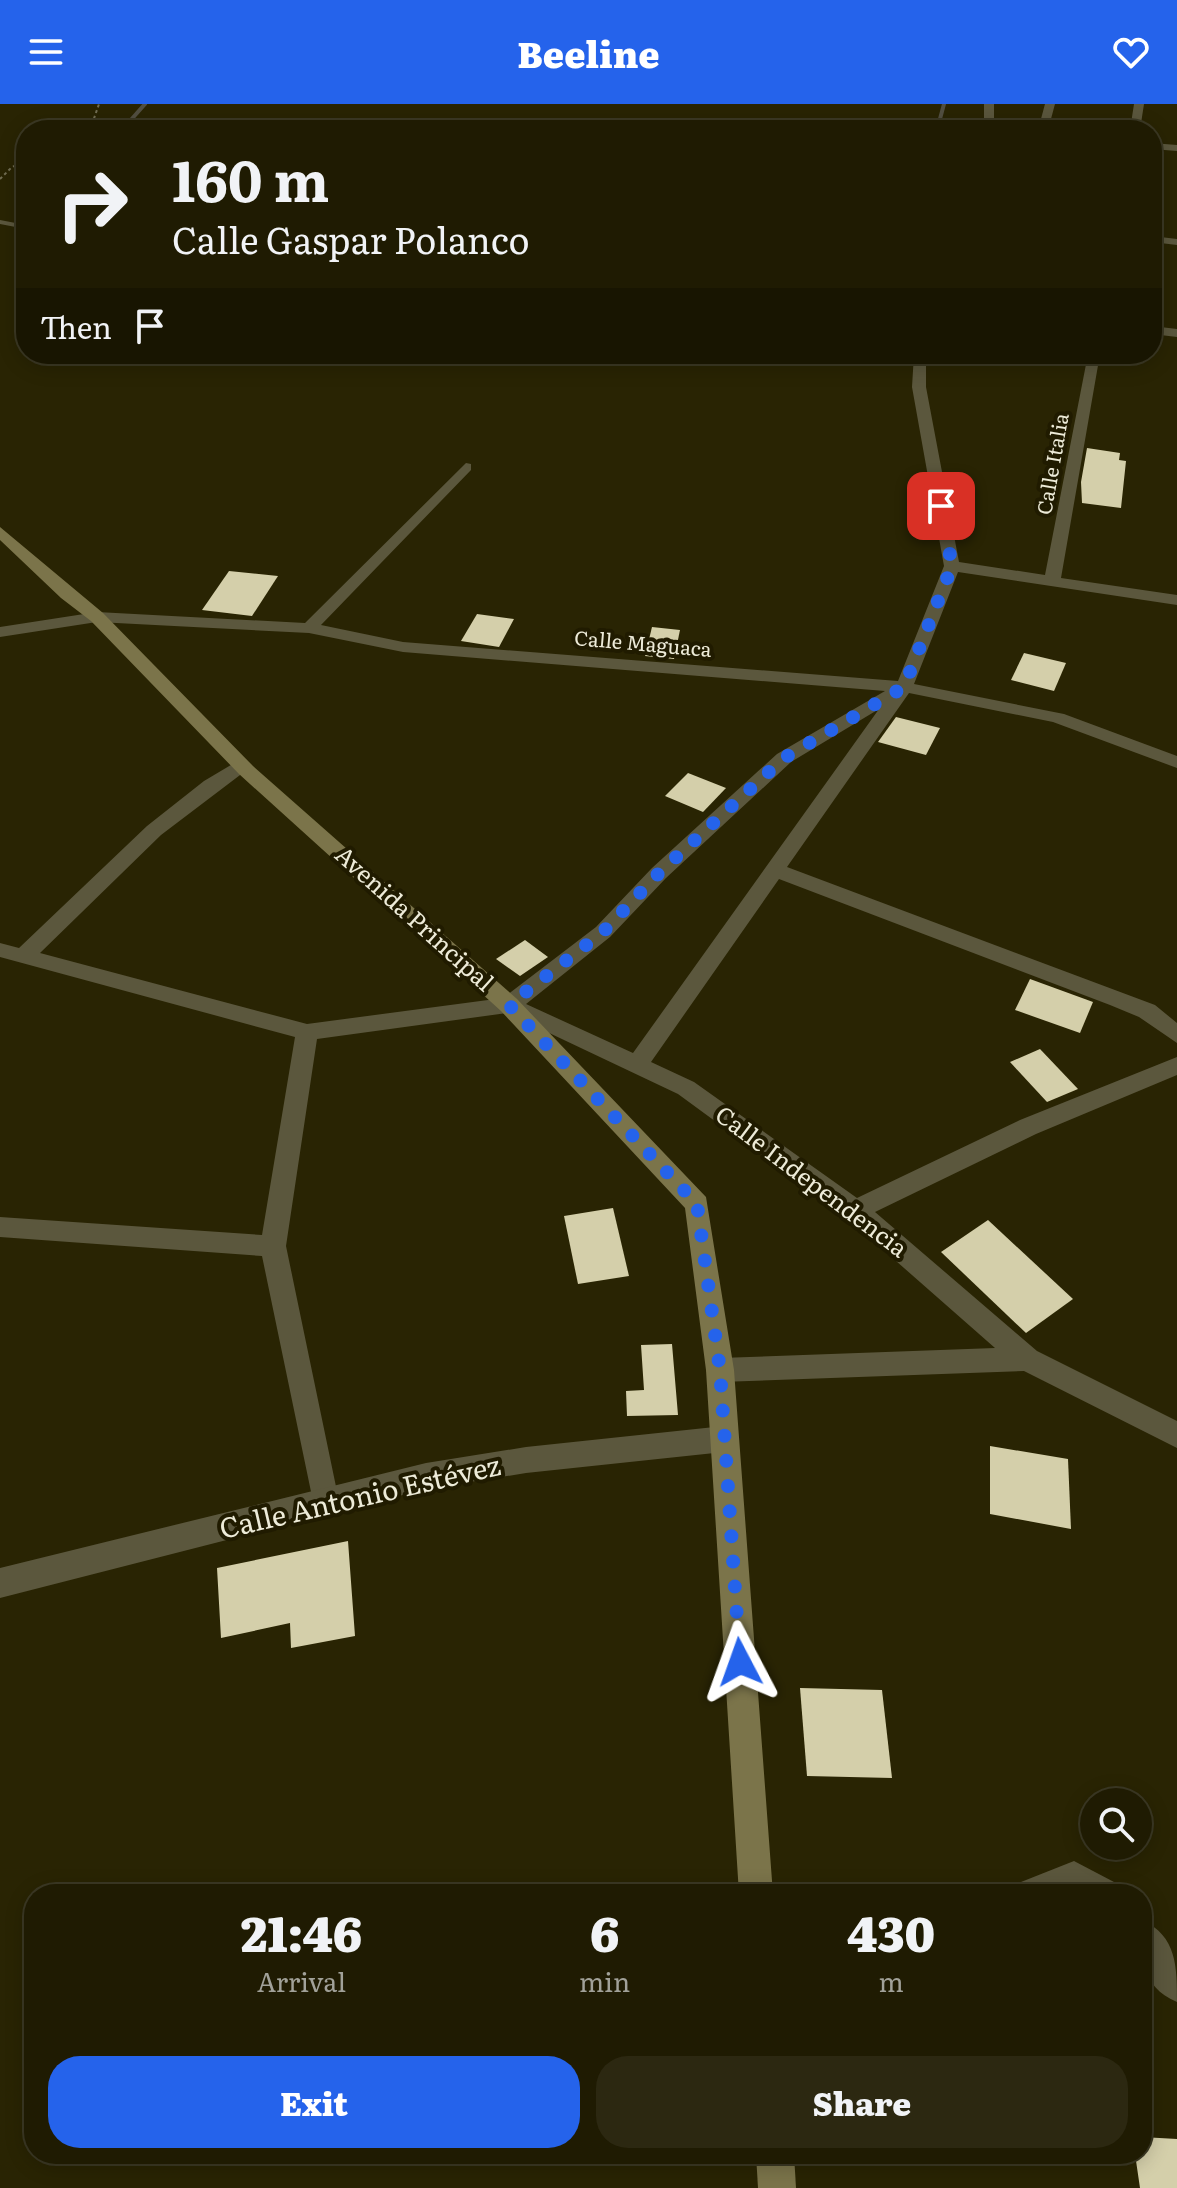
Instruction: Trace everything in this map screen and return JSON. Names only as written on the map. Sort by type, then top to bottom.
[{"type":"main road","name":"Avenida Principal","points":[[0,532],[67,595],[97,617],[241,765],[509,1005],[697,1204],[720,1370],[755,1884]]},
{"type":"main road","points":[[776,2164],[777,2188]]},
{"type":"street","points":[[638,1063],[904,687],[952,566],[919,387],[920,364]]},
{"type":"street","name":"Calle Italia","points":[[1052,582],[1092,364]]},
{"type":"street","points":[[309,628],[466,467]]},
{"type":"street","points":[[952,566],[1177,600]]},
{"type":"street","name":"Calle Maguaca","points":[[0,632],[97,617],[309,628],[403,647],[904,687],[1058,718],[1177,762]]},
{"type":"street","points":[[0,950],[307,1032],[509,1005],[603,932],[659,873],[784,758],[904,687]]},
{"type":"street","points":[[24,956],[148,833],[197,792],[241,765]]},
{"type":"street","points":[[774,870],[1118,999],[1147,1011],[1177,1035]]},
{"type":"street","name":"Calle Independencia","points":[[509,1005],[686,1088],[855,1210],[1027,1359],[1177,1435]]},
{"type":"street","points":[[307,1032],[273,1246],[325,1501]]},
{"type":"street","points":[[855,1210],[1028,1127],[1177,1066]]},
{"type":"street","points":[[0,1227],[273,1246]]},
{"type":"street","points":[[720,1370],[1027,1359]]},
{"type":"street","name":"Calle Antonio Estévez","points":[[0,1583],[426,1476],[512,1462],[724,1439]]},
{"type":"street","points":[[1059,1884],[1074,1878],[1084,1884]]},
{"type":"street","points":[[1152,1951],[1177,1984]]},
{"type":"path","points":[[0,179],[16,165]]},
{"type":"building","points":[[1087,448],[1120,453],[1119,460],[1126,461],[1121,508],[1082,503],[1081,482]]},
{"type":"building","points":[[229,571],[278,576],[252,616],[202,610]]},
{"type":"building","points":[[477,614],[514,619],[499,647],[461,641]]},
{"type":"building","points":[[652,627],[680,630],[674,659],[645,656]]},
{"type":"building","points":[[1024,653],[1066,663],[1054,691],[1011,680]]},
{"type":"building","points":[[896,717],[940,728],[926,755],[878,742]]},
{"type":"building","points":[[688,773],[726,788],[703,812],[665,796]]},
{"type":"building","points":[[525,940],[548,957],[520,976],[496,959]]},
{"type":"building","points":[[1030,979],[1093,1002],[1080,1033],[1015,1010]]},
{"type":"building","points":[[1040,1049],[1078,1089],[1047,1102],[1010,1062]]},
{"type":"building","points":[[613,1208],[629,1276],[578,1284],[564,1216]]},
{"type":"building","points":[[988,1220],[1073,1299],[1026,1333],[941,1252]]},
{"type":"building","points":[[672,1344],[678,1415],[627,1416],[626,1391],[644,1390],[641,1345]]},
{"type":"building","points":[[990,1446],[1068,1459],[1071,1529],[990,1514]]},
{"type":"building","points":[[348,1541],[355,1636],[291,1648],[290,1623],[221,1638],[217,1568]]},
{"type":"building","points":[[800,1688],[882,1690],[892,1778],[807,1776]]},
{"type":"building","points":[[1152,2138],[1177,2139],[1177,2188],[1140,2188],[1136,2164],[1152,2164]]},
{"type":"waterway","points":[[131,120],[145,104]]},
{"type":"waterway","points":[[940,120],[944,104]]},
{"type":"route","points":[[740,1662],[720,1370],[697,1204],[509,1005],[603,932],[659,873],[784,758],[904,687],[952,566],[941,506]]}]
